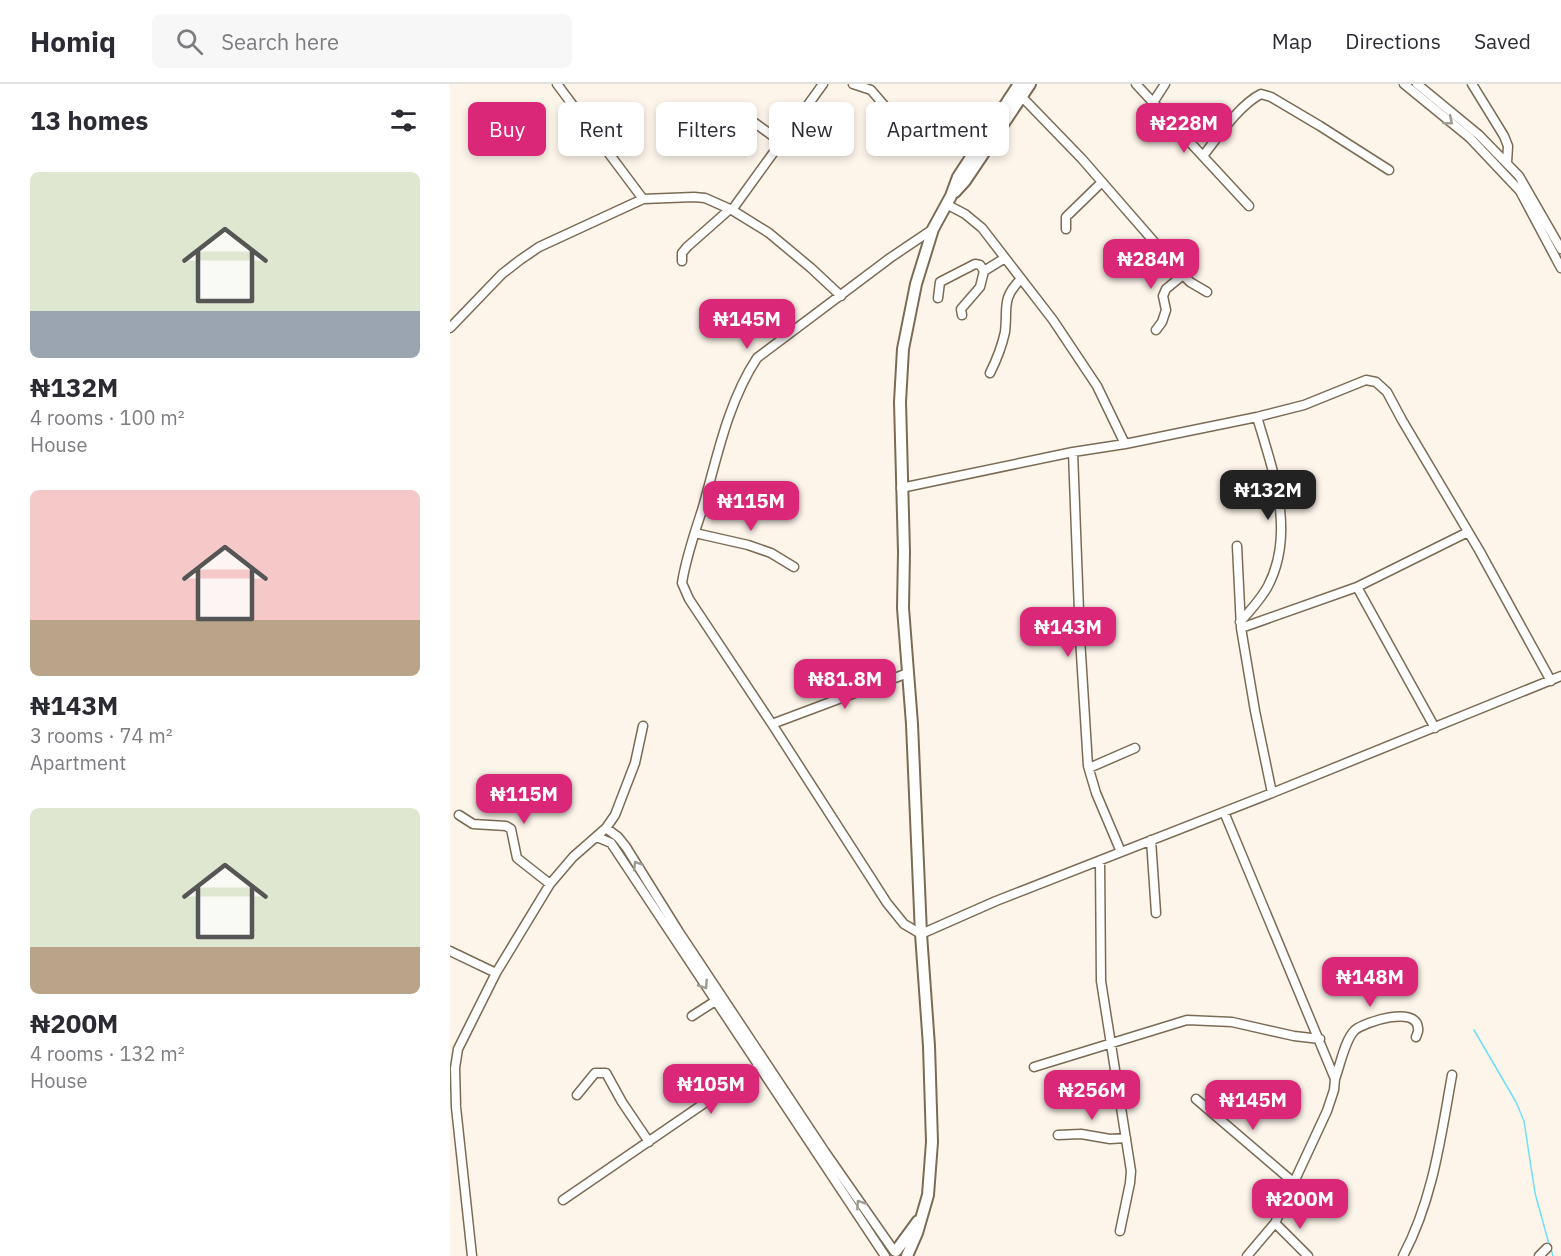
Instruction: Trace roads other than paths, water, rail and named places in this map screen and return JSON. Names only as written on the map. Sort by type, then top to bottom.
[{"type":"main road","points":[[896,1254],[922,1216],[930,1180],[932,1142],[928,1035],[903,608],[904,552],[900,402],[903,349],[916,284],[933,229],[958,177],[1019,84]]},
{"type":"main road","points":[[948,200],[965,181],[1030,84]]},
{"type":"street","points":[[557,84],[643,199]]},
{"type":"street","points":[[810,102],[823,84]]},
{"type":"street","points":[[853,84],[871,90],[881,102]]},
{"type":"street","points":[[1136,84],[1249,206]]},
{"type":"street","points":[[1154,101],[1165,84]]},
{"type":"street","points":[[1404,84],[1470,138],[1520,191],[1561,268]]},
{"type":"street","points":[[1417,84],[1479,135],[1507,163],[1525,184],[1561,249]]},
{"type":"street","points":[[1472,84],[1504,136],[1508,146],[1507,163]]},
{"type":"street","points":[[1203,156],[1254,97],[1261,94],[1301,114],[1389,170]]},
{"type":"street","points":[[1022,97],[1102,182],[1183,275],[1207,292]]},
{"type":"street","points":[[682,261],[682,253],[687,247],[731,210],[770,156]]},
{"type":"street","points":[[1066,229],[1066,217],[1102,182]]},
{"type":"street","points":[[450,328],[502,274],[520,260],[539,248],[643,199],[705,198],[731,210],[769,233],[841,296]]},
{"type":"street","points":[[948,200],[982,228],[1053,320],[1097,386],[1125,444]]},
{"type":"street","points":[[933,229],[890,258],[761,354],[752,366],[733,407],[682,583],[686,595],[887,903],[904,924],[915,932],[921,934],[996,901],[1561,676]]},
{"type":"street","points":[[984,271],[1005,258]]},
{"type":"street","points":[[938,298],[940,282],[975,264],[980,265],[984,271],[981,287],[961,309],[962,315]]},
{"type":"street","points":[[1156,330],[1166,310],[1163,296],[1166,290],[1183,275]]},
{"type":"street","points":[[990,374],[1004,333],[1007,299],[1010,291],[1021,279]]},
{"type":"street","points":[[902,488],[1072,452],[1125,444],[1257,417],[1304,405],[1366,380],[1376,382],[1387,392],[1551,681]]},
{"type":"street","points":[[1241,625],[1267,588],[1279,559],[1282,541],[1282,521],[1270,463],[1257,417]]},
{"type":"street","points":[[1072,452],[1079,627],[1089,768],[1096,793],[1121,852]]},
{"type":"street","points":[[1241,625],[1357,586],[1468,532]]},
{"type":"street","points":[[695,533],[748,545],[771,554],[794,567]]},
{"type":"street","points":[[1237,546],[1241,625],[1255,711],[1272,793]]},
{"type":"street","points":[[1357,586],[1435,728]]},
{"type":"street","points":[[772,724],[908,673]]},
{"type":"street","points":[[472,1256],[453,1107],[458,1049],[496,972],[550,884],[573,857],[606,828],[615,815],[635,763],[643,726]]},
{"type":"street","points":[[1089,768],[1135,748]]},
{"type":"street","points":[[1224,812],[1335,1079]]},
{"type":"street","points":[[459,815],[473,824],[506,826],[511,829],[517,858],[550,884]]},
{"type":"street","points":[[606,828],[622,842],[666,919]]},
{"type":"street","points":[[597,837],[611,843],[666,919],[762,1064],[896,1254]]},
{"type":"street","points":[[1151,840],[1156,913]]},
{"type":"street","points":[[1100,861],[1101,981],[1131,1171],[1120,1231]]},
{"type":"street","points":[[450,951],[496,972]]},
{"type":"street","points":[[692,1016],[719,999]]},
{"type":"street","points":[[1247,1256],[1275,1223],[1327,1111],[1350,1036],[1363,1025],[1388,1016],[1408,1019],[1416,1023],[1418,1028],[1416,1037]]},
{"type":"street","points":[[1034,1067],[1187,1020],[1232,1022],[1294,1036],[1320,1039]]},
{"type":"street","points":[[562,1200],[762,1064]]},
{"type":"street","points":[[577,1095],[595,1074],[606,1073],[649,1142]]},
{"type":"street","points":[[1403,1256],[1416,1233],[1425,1208],[1442,1136],[1452,1075]]},
{"type":"street","points":[[1197,1099],[1293,1182]]},
{"type":"street","points":[[1058,1135],[1088,1134],[1110,1139],[1126,1138]]},
{"type":"street","points":[[1275,1223],[1308,1256]]},
{"type":"street","points":[[1539,1256],[1546,1248]]},
{"type":"waterway","points":[[1474,1030],[1516,1102],[1524,1121],[1535,1193],[1549,1244]]},
{"type":"waterway","points":[[1551,1249],[1553,1256]]}]
